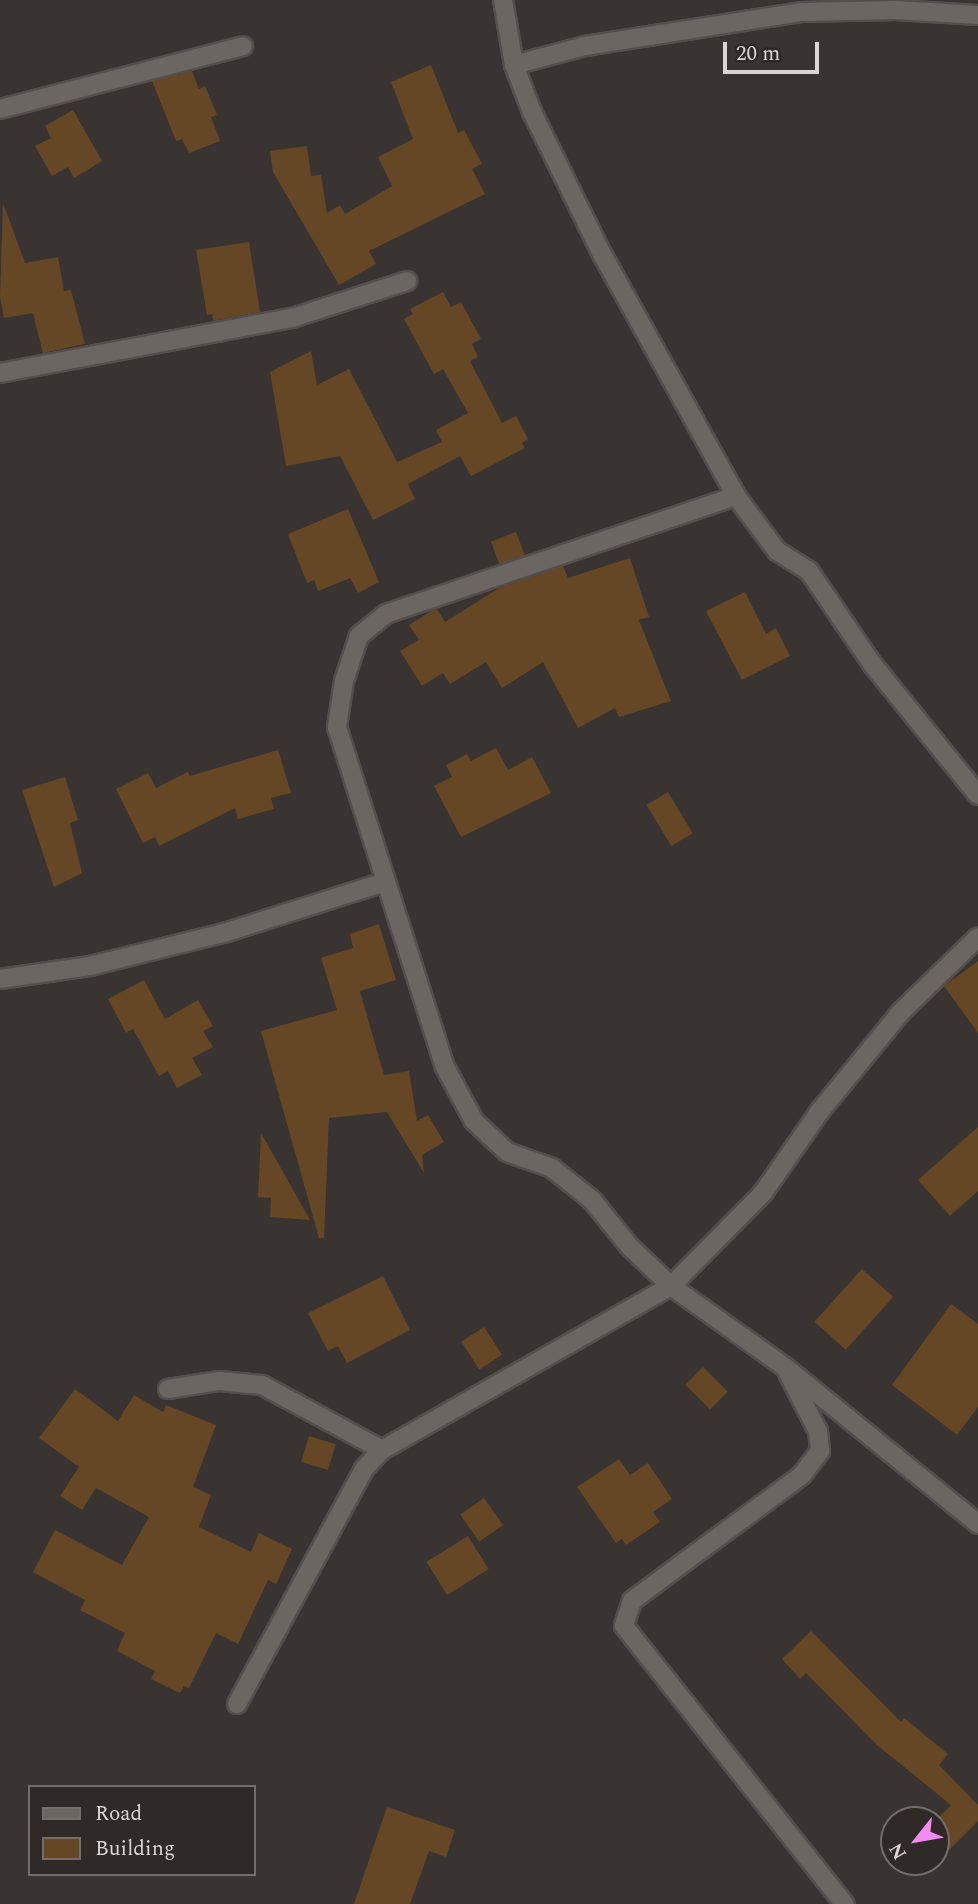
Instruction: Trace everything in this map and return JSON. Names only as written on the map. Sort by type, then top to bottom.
[{"type":"street","points":[[503,0],[514,65],[532,112],[602,254],[737,496],[777,551],[816,580],[873,665],[978,795]]},
{"type":"street","points":[[514,65],[598,43],[802,12],[896,10],[978,15]]},
{"type":"street","points":[[0,109],[243,47]]},
{"type":"street","points":[[0,373],[165,345],[292,318],[407,281]]},
{"type":"street","points":[[737,496],[439,592],[386,614],[359,636],[344,681],[337,727],[384,882],[445,1067],[474,1121],[507,1152],[552,1168],[592,1200],[629,1246],[671,1286],[785,1367],[978,1524]]},
{"type":"street","points":[[0,979],[90,966],[227,932],[384,882]]},
{"type":"street","points":[[237,1704],[363,1469],[382,1450],[671,1286],[763,1193],[820,1111],[901,1012],[978,937]]},
{"type":"street","points":[[785,1367],[818,1431],[820,1451],[802,1475],[632,1601],[624,1626],[844,1904]]},
{"type":"street","points":[[167,1389],[219,1381],[261,1385],[382,1450]]},
{"type":"building","points":[[431,65],[458,133],[464,130],[482,164],[472,169],[485,194],[369,251],[376,264],[339,285],[273,172],[270,151],[307,146],[311,176],[321,175],[327,213],[340,205],[345,214],[392,186],[378,157],[413,139],[391,82]]},
{"type":"building","points":[[192,71],[199,89],[205,86],[217,115],[211,117],[220,141],[189,153],[182,139],[176,141],[152,81]]},
{"type":"building","points":[[73,110],[102,161],[74,178],[68,167],[52,176],[35,146],[51,138],[45,126]]},
{"type":"building","points":[[3,203],[25,263],[58,257],[64,291],[71,290],[85,344],[43,353],[33,313],[4,318],[0,297]]},
{"type":"building","points":[[249,242],[260,312],[213,321],[212,314],[207,315],[196,250]]},
{"type":"building","points":[[443,292],[451,307],[461,302],[481,339],[472,344],[478,357],[470,361],[502,423],[516,416],[528,439],[522,443],[525,448],[471,476],[460,456],[408,484],[415,499],[373,520],[340,456],[286,466],[270,372],[311,351],[317,385],[349,369],[397,462],[442,442],[436,430],[468,413],[443,369],[434,374],[404,319],[413,314],[410,309]]},
{"type":"building","points":[[348,509],[379,582],[358,593],[350,578],[318,591],[314,580],[307,583],[288,534]]},
{"type":"building","points":[[516,532],[525,555],[500,565],[491,542]]},
{"type":"building","points":[[630,558],[649,617],[639,620],[671,701],[619,717],[615,708],[578,728],[543,662],[502,688],[486,662],[450,684],[443,673],[422,686],[400,651],[419,640],[409,625],[433,610],[437,609],[445,622],[499,588],[563,566],[568,578]]},
{"type":"building","points":[[745,592],[766,634],[776,628],[790,656],[742,680],[706,611]]},
{"type":"building","points":[[496,748],[508,770],[532,757],[551,793],[461,837],[434,786],[452,777],[446,765],[467,754],[471,761]]},
{"type":"building","points":[[278,750],[291,793],[271,798],[274,809],[238,819],[235,808],[159,846],[155,837],[143,843],[116,789],[148,773],[156,788],[188,772],[190,776]]},
{"type":"building","points":[[65,777],[78,820],[70,823],[82,873],[54,887],[22,790]]},
{"type":"building","points":[[668,792],[693,833],[671,846],[647,805]]},
{"type":"building","points":[[379,924],[396,980],[360,991],[384,1075],[409,1071],[417,1121],[428,1115],[444,1142],[422,1155],[424,1173],[387,1112],[329,1118],[324,1238],[319,1238],[261,1031],[337,1010],[321,958],[353,948],[350,934]]},
{"type":"building","points":[[978,961],[978,1033],[944,986]]},
{"type":"building","points":[[144,980],[165,1019],[198,1000],[213,1026],[203,1031],[213,1047],[192,1058],[202,1075],[177,1088],[168,1071],[159,1076],[133,1029],[126,1033],[108,999]]},
{"type":"building","points":[[978,1127],[978,1191],[950,1216],[918,1180]]},
{"type":"building","points":[[261,1133],[310,1220],[270,1217],[271,1198],[258,1197]]},
{"type":"building","points":[[862,1269],[893,1297],[846,1350],[814,1322]]},
{"type":"building","points":[[383,1276],[410,1330],[347,1363],[338,1346],[328,1351],[308,1313]]},
{"type":"building","points":[[951,1304],[978,1324],[978,1407],[957,1435],[892,1385]]},
{"type":"building","points":[[484,1327],[502,1355],[479,1369],[461,1342]]},
{"type":"building","points":[[703,1367],[728,1392],[710,1409],[685,1385]]},
{"type":"building","points":[[75,1389],[118,1421],[134,1395],[163,1412],[166,1405],[216,1425],[193,1487],[211,1495],[199,1527],[251,1552],[259,1533],[292,1549],[276,1584],[268,1580],[238,1644],[216,1633],[189,1688],[184,1686],[180,1693],[151,1679],[155,1671],[117,1651],[125,1633],[80,1610],[85,1600],[33,1572],[55,1530],[122,1565],[149,1517],[96,1488],[82,1510],[60,1496],[79,1467],[39,1438]]},
{"type":"building","points":[[309,1436],[336,1444],[328,1470],[301,1462]]},
{"type":"building","points":[[619,1459],[630,1475],[648,1463],[672,1499],[653,1512],[660,1522],[626,1545],[622,1539],[616,1543],[577,1487]]},
{"type":"building","points":[[484,1498],[503,1525],[479,1542],[460,1515]]},
{"type":"building","points":[[468,1536],[489,1569],[447,1595],[426,1562]]},
{"type":"building","points":[[811,1631],[901,1722],[904,1718],[948,1754],[939,1765],[978,1805],[978,1821],[950,1849],[951,1805],[877,1745],[806,1673],[800,1679],[782,1659]]},
{"type":"building","points":[[387,1807],[455,1830],[446,1857],[429,1851],[410,1904],[354,1904]]}]
